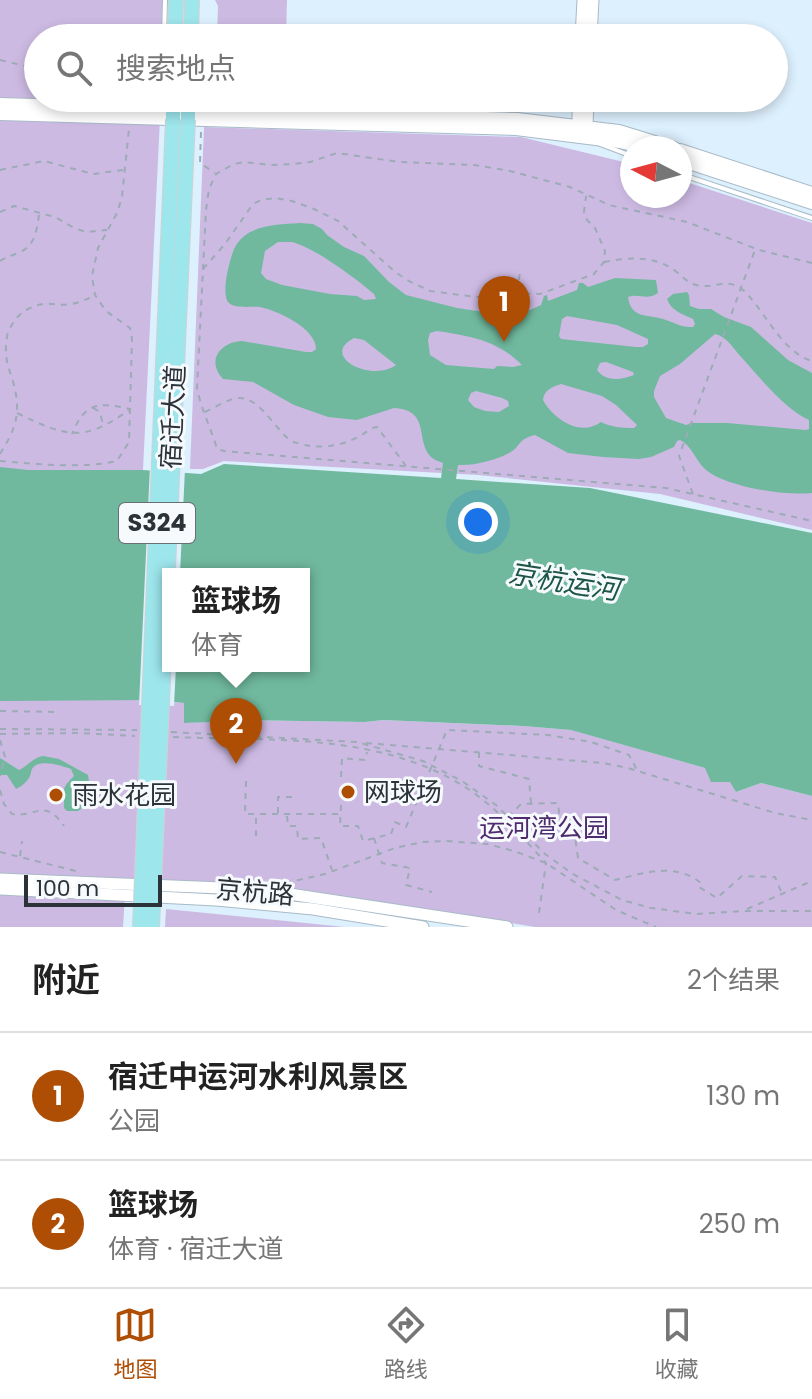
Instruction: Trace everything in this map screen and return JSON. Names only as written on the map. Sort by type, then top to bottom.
[{"type":"main road","points":[[175,24],[176,0]]},
{"type":"main road","points":[[191,24],[192,0]]},
{"type":"main road","points":[[0,104],[24,105]]},
{"type":"main road","points":[[0,114],[130,118],[163,112]]},
{"type":"main road","name":"宿迁大道","points":[[140,927],[179,112]]},
{"type":"main road","name":"宿迁大道","points":[[164,568],[179,112]]},
{"type":"main road","points":[[280,112],[517,119],[637,136]]},
{"type":"main road","points":[[582,130],[620,142]]},
{"type":"main road","points":[[692,154],[812,193]]},
{"type":"main road","points":[[692,164],[812,203]]},
{"type":"main road","name":"宿迁大道","points":[[152,927],[162,624]]},
{"type":"street","points":[[582,24],[583,0]]},
{"type":"street","points":[[592,24],[593,0]]},
{"type":"street","points":[[580,112],[582,130]]},
{"type":"street","points":[[582,130],[585,112]]},
{"type":"street","name":"京杭路","points":[[0,879],[266,892],[507,927]]},
{"type":"street","name":"京杭路","points":[[0,889],[216,900],[313,909],[423,927]]},
{"type":"lane","points":[[164,24],[165,0]]},
{"type":"lane","points":[[582,130],[620,150]]},
{"type":"lane","points":[[692,178],[812,218]]},
{"type":"path","points":[[0,60],[24,66]]},
{"type":"path","points":[[180,112],[200,163],[216,174]]},
{"type":"path","points":[[0,461],[102,464],[117,461],[129,442],[130,328],[106,311],[92,286],[93,263],[98,248],[122,197],[130,118]]},
{"type":"path","points":[[812,263],[755,249],[687,222],[609,205],[570,187],[510,171],[474,165],[399,162],[337,153],[294,164],[234,164],[216,174],[209,189],[197,388],[217,449],[666,488],[812,521]]},
{"type":"path","points":[[0,170],[44,161],[93,174],[125,170]]},
{"type":"path","points":[[203,269],[253,204],[275,198],[314,209],[338,221],[395,272],[430,291],[477,297],[540,294],[587,278],[604,262],[605,251],[584,212],[587,195]]},
{"type":"path","points":[[0,212],[14,206],[55,217],[86,232],[108,229]]},
{"type":"path","points":[[0,261],[20,253],[33,241],[39,213]]},
{"type":"path","points":[[693,494],[679,456],[681,447],[755,249]]},
{"type":"path","points":[[604,262],[640,258],[672,268],[697,286],[724,283],[740,288],[798,355],[812,361]]},
{"type":"path","points":[[517,293],[520,272]]},
{"type":"path","points":[[0,358],[2,344],[22,312],[39,304],[69,305],[95,295]]},
{"type":"path","points":[[0,333],[8,332]]},
{"type":"path","points":[[0,454],[15,425],[16,413],[14,390],[4,366]]},
{"type":"path","points":[[204,413],[240,398],[248,400],[293,442],[307,446],[341,444],[377,427],[406,466]]},
{"type":"path","points":[[72,434],[83,413],[92,408],[103,405],[130,409]]},
{"type":"path","points":[[92,408],[100,412],[103,427]]},
{"type":"path","points":[[16,413],[72,434],[103,427],[130,409]]},
{"type":"path","points":[[0,711],[60,712]]},
{"type":"path","points":[[0,729],[147,731]]},
{"type":"path","points":[[341,805],[340,826],[358,826],[363,841],[391,834],[395,822],[406,827],[447,730],[548,735],[591,742],[629,755],[637,771]]},
{"type":"path","points":[[162,732],[357,742],[603,763],[775,813],[812,820]]},
{"type":"path","points":[[0,734],[141,736]]},
{"type":"path","points":[[171,737],[368,747],[432,766],[462,781],[496,805],[546,863],[539,913]]},
{"type":"path","points":[[0,740],[5,757],[0,776]]},
{"type":"path","points":[[357,742],[430,770],[471,791],[573,874],[622,900],[651,908],[697,914],[812,911]]},
{"type":"path","points":[[341,777],[342,758],[365,760],[368,747]]},
{"type":"path","points":[[479,752],[479,766],[529,779],[532,804]]},
{"type":"path","points":[[246,781],[245,814],[341,814]]},
{"type":"path","points":[[0,790],[4,804],[12,814],[27,815],[38,809],[46,810],[64,826]]},
{"type":"path","points":[[278,814],[278,797],[293,797]]},
{"type":"path","points":[[506,818],[521,804],[558,803],[562,839],[575,837],[578,858],[615,880],[658,870],[669,871],[694,877],[701,883],[699,887],[717,898],[742,876],[775,877],[782,894]]},
{"type":"path","points":[[256,814],[256,836]]},
{"type":"path","points":[[287,814],[288,826],[297,826],[298,839],[321,838],[332,871]]},
{"type":"path","points":[[374,838],[382,863],[410,868],[406,885],[432,892]]},
{"type":"path","points":[[20,858],[22,841]]},
{"type":"path","points":[[266,892],[282,884],[422,842],[470,842],[514,851],[546,863],[616,910],[656,927]]},
{"type":"path","points":[[744,911],[812,881]]},
{"type":"green space","name":"运河湾公园","points":[[0,0],[166,0],[165,24],[24,24],[24,112],[160,112],[135,700],[185,703],[185,723],[383,720],[572,730],[705,768],[731,782],[736,792],[761,783],[812,796],[812,927],[535,927],[300,890],[126,880],[123,927],[0,927]]},
{"type":"green space","points":[[215,0],[287,0],[286,24],[217,24]]},
{"type":"green space","points":[[204,127],[521,137],[620,161],[620,208],[692,208],[692,184],[812,223],[812,530],[660,494],[478,475],[224,461],[203,469],[190,469]]},
{"type":"green space","points":[[166,909],[335,926],[344,927],[165,927]]},
{"type":"water","name":"京杭运河","points":[[313,224],[344,247],[364,256],[406,295],[457,308],[512,316],[541,305],[544,296],[547,295],[548,301],[577,290],[579,283],[588,287],[615,278],[656,280],[658,293],[628,297],[636,312],[693,327],[693,319],[674,309],[667,299],[673,294],[687,292],[690,306],[711,309],[751,327],[788,360],[812,373],[812,493],[771,491],[725,480],[704,468],[680,440],[674,447],[639,459],[568,453],[535,435],[498,458],[458,465],[456,479],[590,488],[812,533],[812,796],[761,783],[736,792],[730,782],[711,782],[705,768],[571,730],[383,720],[184,723],[184,703],[153,700],[0,701],[0,467],[201,474],[224,464],[441,478],[443,463],[431,457],[426,450],[418,420],[406,410],[394,408],[357,420],[328,417],[294,405],[253,382],[223,379],[218,372],[218,354],[234,342],[306,352],[316,349],[310,334],[295,322],[260,307],[232,305],[226,299],[228,268],[234,249],[254,230]],"holes":[[[278,242],[291,242],[310,249],[357,280],[376,299],[330,294],[266,279],[261,273],[265,251]],[[567,316],[617,325],[648,339],[648,344],[636,347],[561,339],[562,319]],[[437,331],[472,337],[503,350],[522,365],[497,366],[494,369],[446,365],[430,355],[430,333]],[[715,334],[724,338],[782,401],[809,420],[809,429],[727,423],[686,425],[666,418],[654,397],[654,391],[660,376],[680,364]],[[354,338],[364,340],[396,365],[386,370],[362,369],[345,359],[342,352]],[[606,362],[634,375],[614,379],[605,377],[597,370],[600,363]],[[561,384],[602,396],[637,425],[634,428],[621,427],[601,422],[585,428],[561,420],[543,400],[545,394]],[[476,391],[502,398],[508,401],[509,406],[499,412],[485,411],[474,407],[468,400],[471,393]]]},
{"type":"water","points":[[43,756],[59,759],[88,775],[88,792],[78,811],[64,808],[63,792],[74,776],[71,769],[40,764],[16,789],[7,775],[0,775],[0,758],[19,770]]},
{"type":"pier","points":[[150,466],[185,469],[180,568],[162,568],[162,672],[176,672],[174,706],[139,705]]},
{"type":"place","name":"宿迁中运河水利风景区","points":[[504,342]]},
{"type":"place","name":"篮球场","points":[[236,764]]},
{"type":"place","name":"网球场","points":[[348,792]]},
{"type":"place","name":"雨水花园","points":[[56,795]]}]
